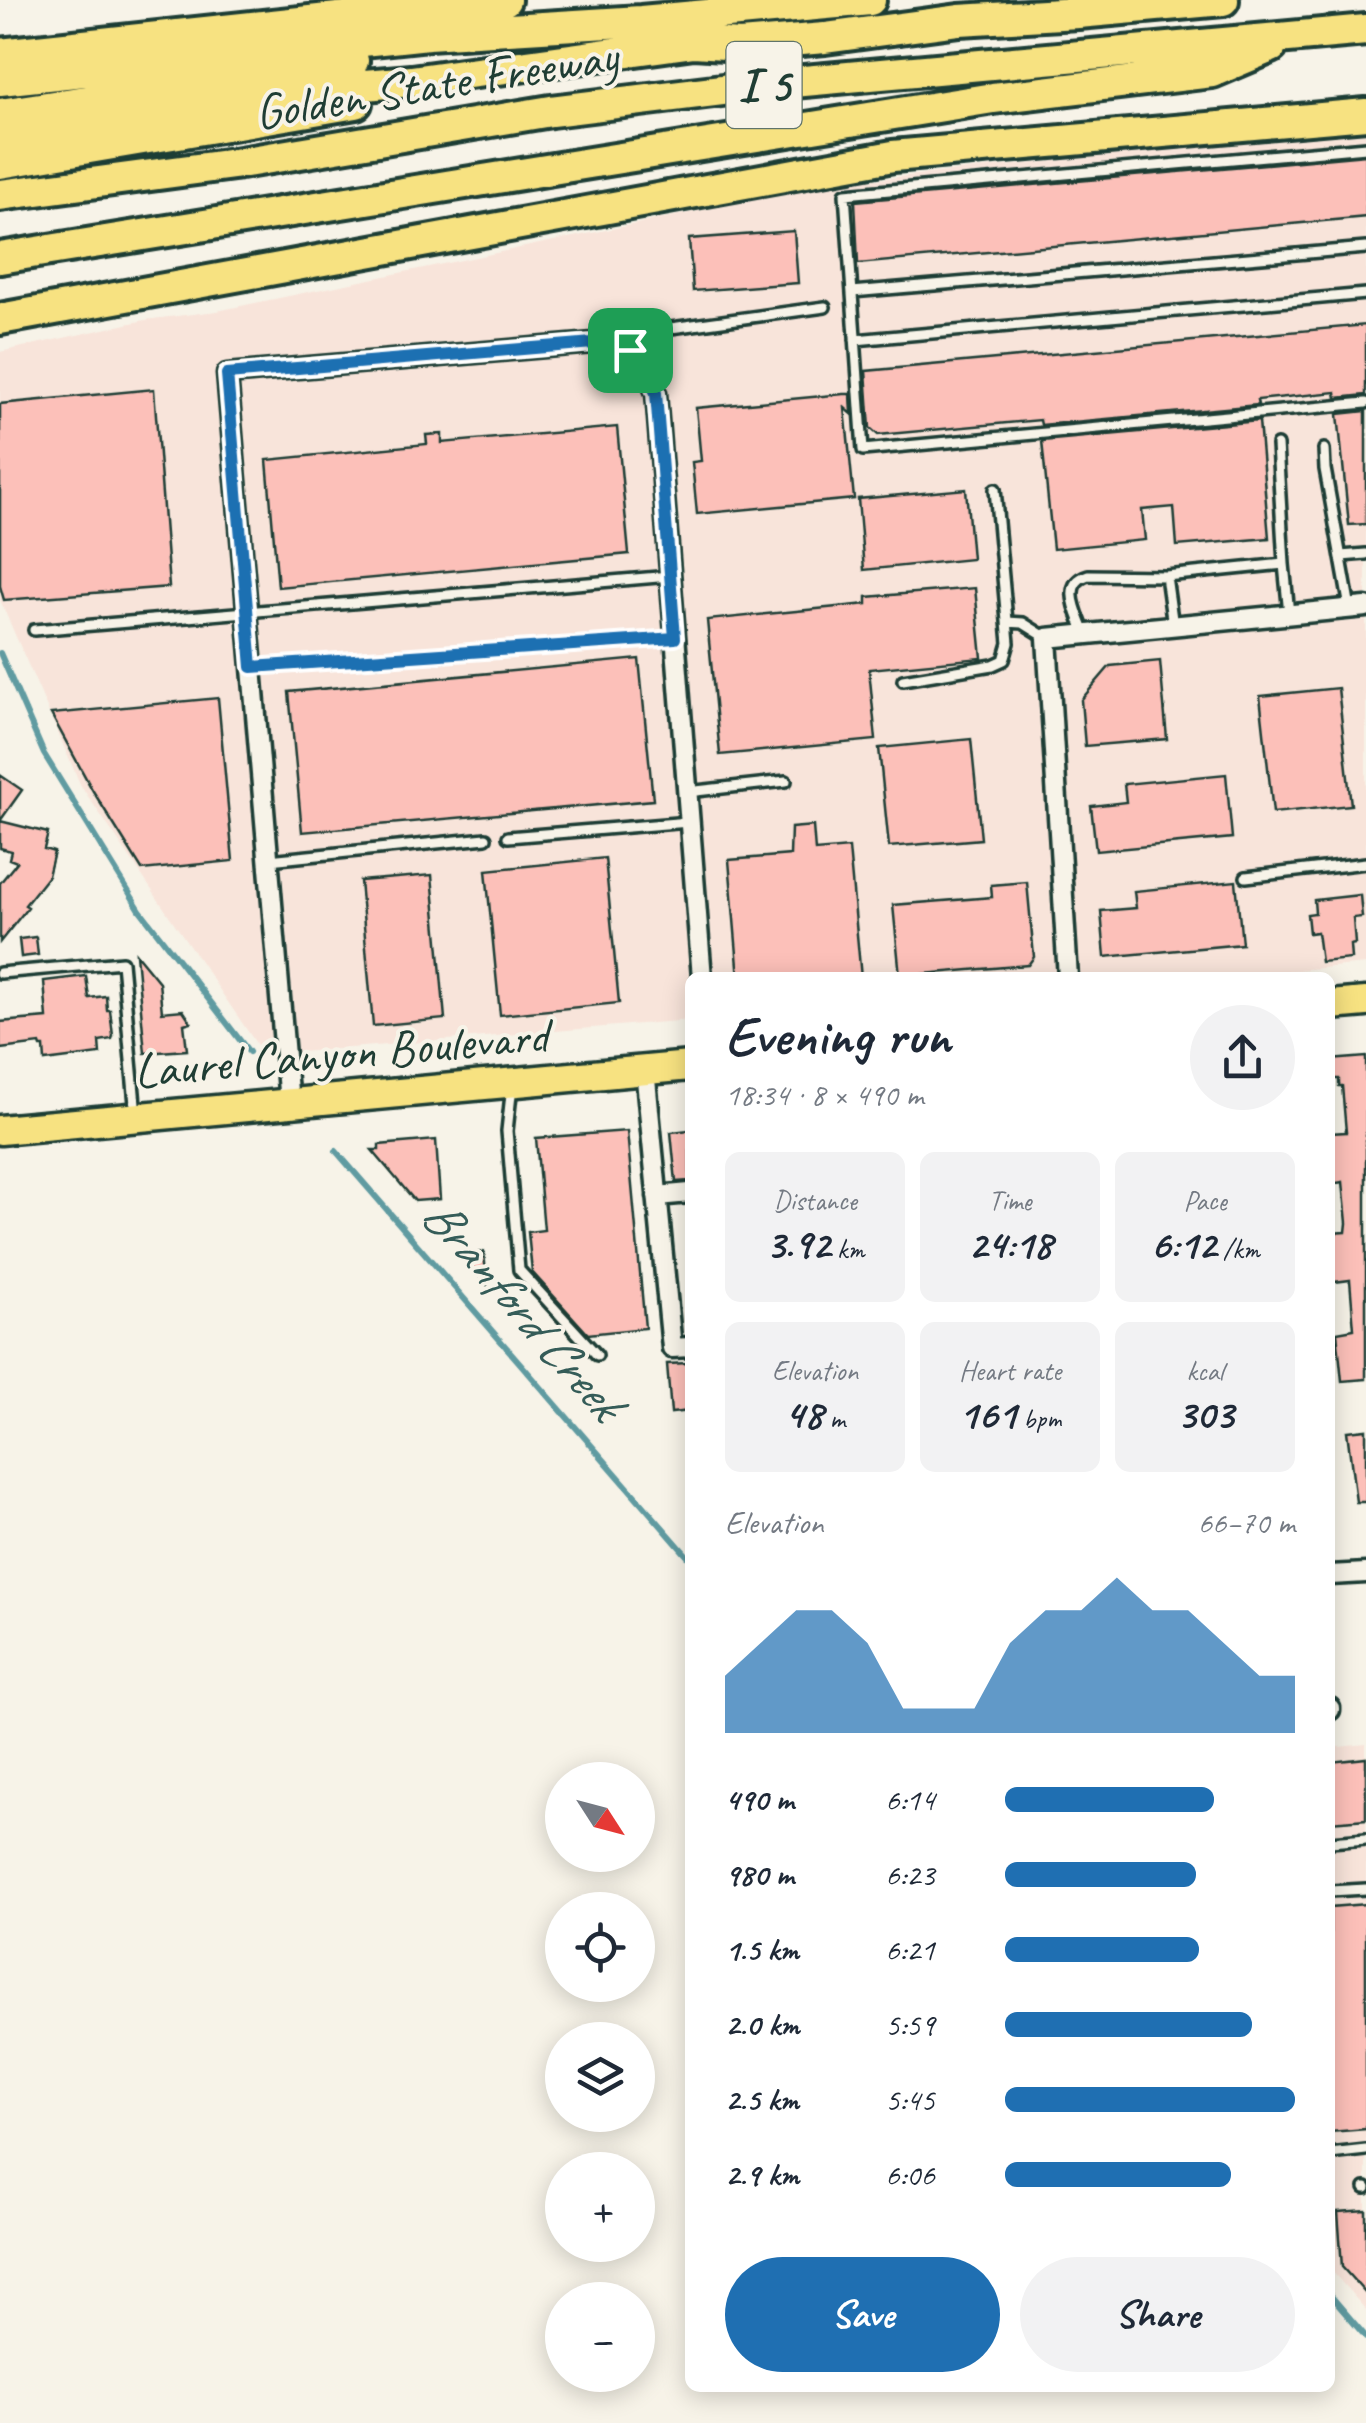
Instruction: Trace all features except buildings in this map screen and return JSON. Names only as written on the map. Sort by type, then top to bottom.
[{"type":"highway","points":[[0,80],[428,34],[506,15],[640,21],[870,0]]},
{"type":"highway","points":[[0,137],[296,91],[411,81],[694,42],[740,45],[959,20],[1223,0]]},
{"type":"highway","points":[[0,114],[479,40],[506,15]]},
{"type":"highway","name":"Golden State Freeway","points":[[0,54],[506,15]]},
{"type":"highway","name":"Golden State Freeway","points":[[0,195],[234,164],[551,111],[771,84],[1366,30]]},
{"type":"highway","points":[[0,258],[993,98],[1212,72],[1297,36]]},
{"type":"highway","points":[[0,163],[475,84],[696,56],[740,45]]},
{"type":"highway","points":[[0,319],[893,156],[1366,114]]},
{"type":"main road","points":[[1335,1005],[1366,1002]]},
{"type":"main road","name":"Laurel Canyon Boulevard","points":[[0,1130],[685,1066]]},
{"type":"street","points":[[289,1103],[227,374],[593,343],[623,346],[638,356],[656,393],[702,972]]},
{"type":"street","points":[[1068,972],[1047,638],[1358,608]]},
{"type":"street","points":[[644,1070],[672,1348],[685,1347]]},
{"type":"street","points":[[657,1196],[685,1193]]},
{"type":"street","points":[[1335,1575],[1366,1573]]},
{"type":"lane","points":[[1366,147],[845,194],[862,450],[1366,403]]},
{"type":"lane","points":[[852,292],[1366,248]]},
{"type":"lane","points":[[855,340],[1366,294]]},
{"type":"lane","points":[[638,356],[656,334],[671,328],[825,307]]},
{"type":"lane","points":[[1277,445],[1290,614]]},
{"type":"lane","points":[[1324,450],[1341,556],[1358,608]]},
{"type":"lane","points":[[902,680],[1004,660],[1007,622],[995,489]]},
{"type":"lane","points":[[1341,556],[1366,554]]},
{"type":"lane","points":[[1084,634],[1072,592],[1080,577],[1088,574],[1166,576],[1284,564]]},
{"type":"lane","points":[[34,630],[670,576]]},
{"type":"lane","points":[[1166,576],[1173,626]]},
{"type":"lane","points":[[1007,622],[1023,623],[1047,638]]},
{"type":"lane","points":[[252,667],[675,638]]},
{"type":"lane","points":[[687,792],[786,781]]},
{"type":"lane","points":[[508,837],[690,822]]},
{"type":"lane","points":[[268,860],[486,838]]},
{"type":"lane","points":[[1246,877],[1366,864]]},
{"type":"lane","points":[[0,973],[122,962],[136,1118]]},
{"type":"lane","points":[[512,1082],[508,1130],[519,1270],[597,1354]]},
{"type":"lane","points":[[1335,1841],[1366,1838]]},
{"type":"lane","points":[[1335,1892],[1366,1889]]},
{"type":"lane","points":[[1335,2153],[1366,2150]]},
{"type":"shaded area","points":[[1366,129],[1366,964],[1276,972],[685,972],[685,1020],[264,1055],[81,786],[0,600],[0,352],[828,184]]},
{"type":"shaded area","points":[[1366,1744],[1366,2310],[1335,2275],[1335,1747]]},
{"type":"waterway","name":"Branford Creek","points":[[0,653],[44,754],[140,910],[249,1052]]},
{"type":"waterway","name":"Branford Creek","points":[[336,1151],[685,1553]]},
{"type":"waterway","name":"Branford Creek","points":[[1335,2301],[1366,2337]]},
{"type":"route","points":[[593,343],[630,350],[646,367],[656,393],[675,638],[252,667],[227,374],[593,343]]}]
